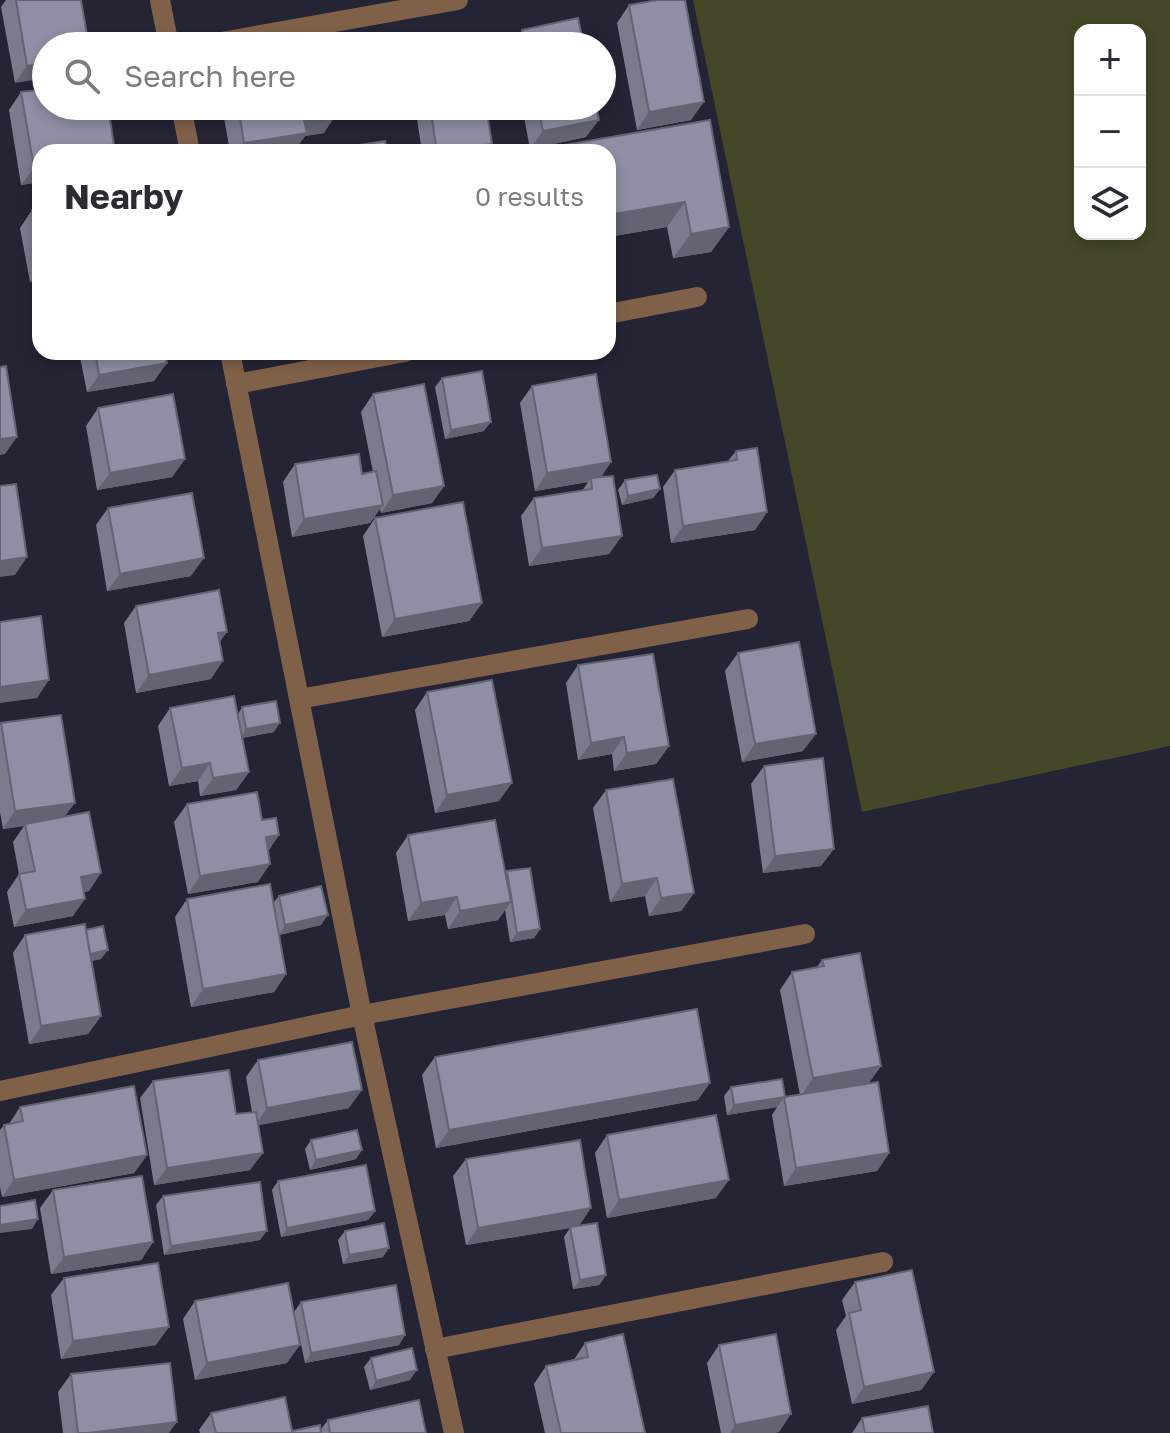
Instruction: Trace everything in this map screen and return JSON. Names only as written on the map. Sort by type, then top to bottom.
[{"type":"street","points":[[160,0],[166,32]]},
{"type":"street","points":[[278,32],[458,0]]},
{"type":"street","points":[[184,120],[188,144]]},
{"type":"street","points":[[616,312],[697,297]]},
{"type":"street","points":[[232,360],[362,1015],[454,1433]]},
{"type":"street","points":[[236,384],[363,360]]},
{"type":"street","points":[[299,699],[748,619]]},
{"type":"street","points":[[0,1091],[362,1015],[805,934]]},
{"type":"street","points":[[435,1349],[883,1262]]},
{"type":"green space","points":[[693,0],[1170,0],[1170,746],[862,812]]},
{"type":"building","points":[[16,0],[81,0],[87,32],[32,32],[32,65],[27,66]]},
{"type":"building","points":[[658,0],[685,0],[704,102],[649,112],[629,5]]},
{"type":"building","points":[[578,18],[581,32],[522,32]]},
{"type":"building","points":[[32,91],[32,120],[110,120],[114,144],[32,144],[32,156],[21,92]]},
{"type":"building","points":[[240,120],[304,120],[307,133],[244,143]]},
{"type":"building","points":[[432,120],[488,120],[492,144],[436,144]]},
{"type":"building","points":[[541,120],[599,120],[543,131]]},
{"type":"building","points":[[710,120],[729,227],[691,234],[685,202],[616,214],[616,144],[570,144]]},
{"type":"building","points":[[96,360],[166,360],[167,363],[99,375]]},
{"type":"building","points":[[6,366],[17,437],[0,439],[0,367]]},
{"type":"building","points":[[482,371],[491,422],[451,430],[442,378]]},
{"type":"building","points":[[596,374],[611,462],[547,473],[532,386]]},
{"type":"building","points":[[424,384],[444,486],[393,495],[373,394]]},
{"type":"building","points":[[173,394],[185,459],[110,473],[98,408]]},
{"type":"building","points":[[757,448],[767,512],[683,526],[675,470],[737,460],[736,451]]},
{"type":"building","points":[[359,454],[362,474],[376,471],[383,505],[304,519],[295,464]]},
{"type":"building","points":[[657,475],[660,489],[628,496],[625,480]]},
{"type":"building","points":[[613,476],[622,536],[542,548],[534,498],[592,489],[591,478]]},
{"type":"building","points":[[16,484],[27,557],[0,561],[0,486]]},
{"type":"building","points":[[192,493],[204,558],[120,574],[108,508]]},
{"type":"building","points":[[463,502],[482,603],[395,619],[375,518]]},
{"type":"building","points":[[219,590],[227,632],[218,633],[223,661],[149,675],[136,606]]},
{"type":"building","points":[[41,616],[49,680],[0,687],[0,622]]},
{"type":"building","points":[[799,642],[816,734],[755,744],[738,653]]},
{"type":"building","points":[[653,654],[669,746],[627,753],[624,737],[591,743],[578,665]]},
{"type":"building","points":[[492,680],[512,783],[447,795],[427,692]]},
{"type":"building","points":[[234,696],[249,772],[213,778],[210,763],[182,768],[170,708]]},
{"type":"building","points":[[276,701],[280,723],[246,729],[242,707]]},
{"type":"building","points":[[61,715],[75,803],[15,811],[1,723]]},
{"type":"building","points":[[823,758],[834,849],[775,856],[764,766]]},
{"type":"building","points":[[673,779],[694,893],[661,898],[657,878],[622,884],[606,790]]},
{"type":"building","points":[[257,792],[262,820],[276,818],[279,835],[266,837],[270,864],[200,876],[187,804]]},
{"type":"building","points":[[89,812],[101,873],[81,877],[85,899],[26,910],[19,874],[35,871],[25,824]]},
{"type":"building","points":[[495,820],[511,902],[460,911],[457,897],[421,903],[408,835]]},
{"type":"building","points":[[530,868],[540,929],[517,933],[507,871]]},
{"type":"building","points":[[270,884],[286,974],[203,989],[187,899]]},
{"type":"building","points":[[321,886],[328,915],[285,925],[279,896]]},
{"type":"building","points":[[85,924],[101,1016],[41,1026],[25,935]]},
{"type":"building","points":[[103,926],[108,950],[90,954],[86,930]]},
{"type":"building","points":[[860,953],[881,1066],[813,1078],[792,972],[824,966],[822,960]]},
{"type":"building","points":[[697,1009],[710,1083],[449,1130],[435,1057]]},
{"type":"building","points":[[352,1042],[362,1090],[267,1108],[258,1060]]},
{"type":"building","points":[[229,1070],[236,1114],[256,1112],[263,1153],[167,1168],[153,1081]]},
{"type":"building","points":[[782,1079],[785,1097],[734,1105],[731,1087]]},
{"type":"building","points":[[878,1082],[889,1153],[796,1168],[784,1097]]},
{"type":"building","points":[[134,1086],[147,1155],[14,1180],[4,1125],[23,1121],[20,1107]]},
{"type":"building","points":[[716,1115],[729,1180],[619,1200],[607,1135]]},
{"type":"building","points":[[357,1130],[362,1150],[316,1160],[311,1140]]},
{"type":"building","points":[[580,1140],[591,1208],[478,1228],[466,1159]]},
{"type":"building","points":[[366,1165],[375,1211],[287,1228],[278,1181]]},
{"type":"building","points":[[142,1176],[153,1242],[64,1257],[53,1190]]},
{"type":"building","points":[[260,1182],[267,1231],[171,1246],[163,1196]]},
{"type":"building","points":[[35,1200],[38,1219],[0,1225],[0,1206]]},
{"type":"building","points":[[384,1223],[389,1248],[349,1255],[345,1231]]},
{"type":"building","points":[[597,1223],[606,1275],[580,1280],[570,1227]]},
{"type":"building","points":[[158,1263],[169,1327],[73,1341],[64,1278]]},
{"type":"building","points":[[912,1270],[934,1372],[864,1387],[849,1313],[861,1310],[855,1282]]},
{"type":"building","points":[[288,1283],[300,1345],[207,1363],[195,1301]]},
{"type":"building","points":[[396,1285],[405,1335],[311,1353],[301,1302]]},
{"type":"building","points":[[623,1334],[645,1433],[561,1433],[546,1366],[588,1357],[585,1343]]},
{"type":"building","points":[[776,1334],[791,1414],[735,1425],[719,1345]]},
{"type":"building","points":[[412,1348],[417,1370],[376,1381],[371,1358]]},
{"type":"building","points":[[170,1363],[177,1422],[78,1433],[71,1374]]},
{"type":"building","points":[[285,1397],[292,1431],[320,1425],[321,1433],[216,1433],[211,1413]]},
{"type":"building","points":[[419,1400],[426,1433],[330,1433],[328,1420]]},
{"type":"building","points":[[928,1406],[933,1433],[865,1433],[862,1418]]}]
